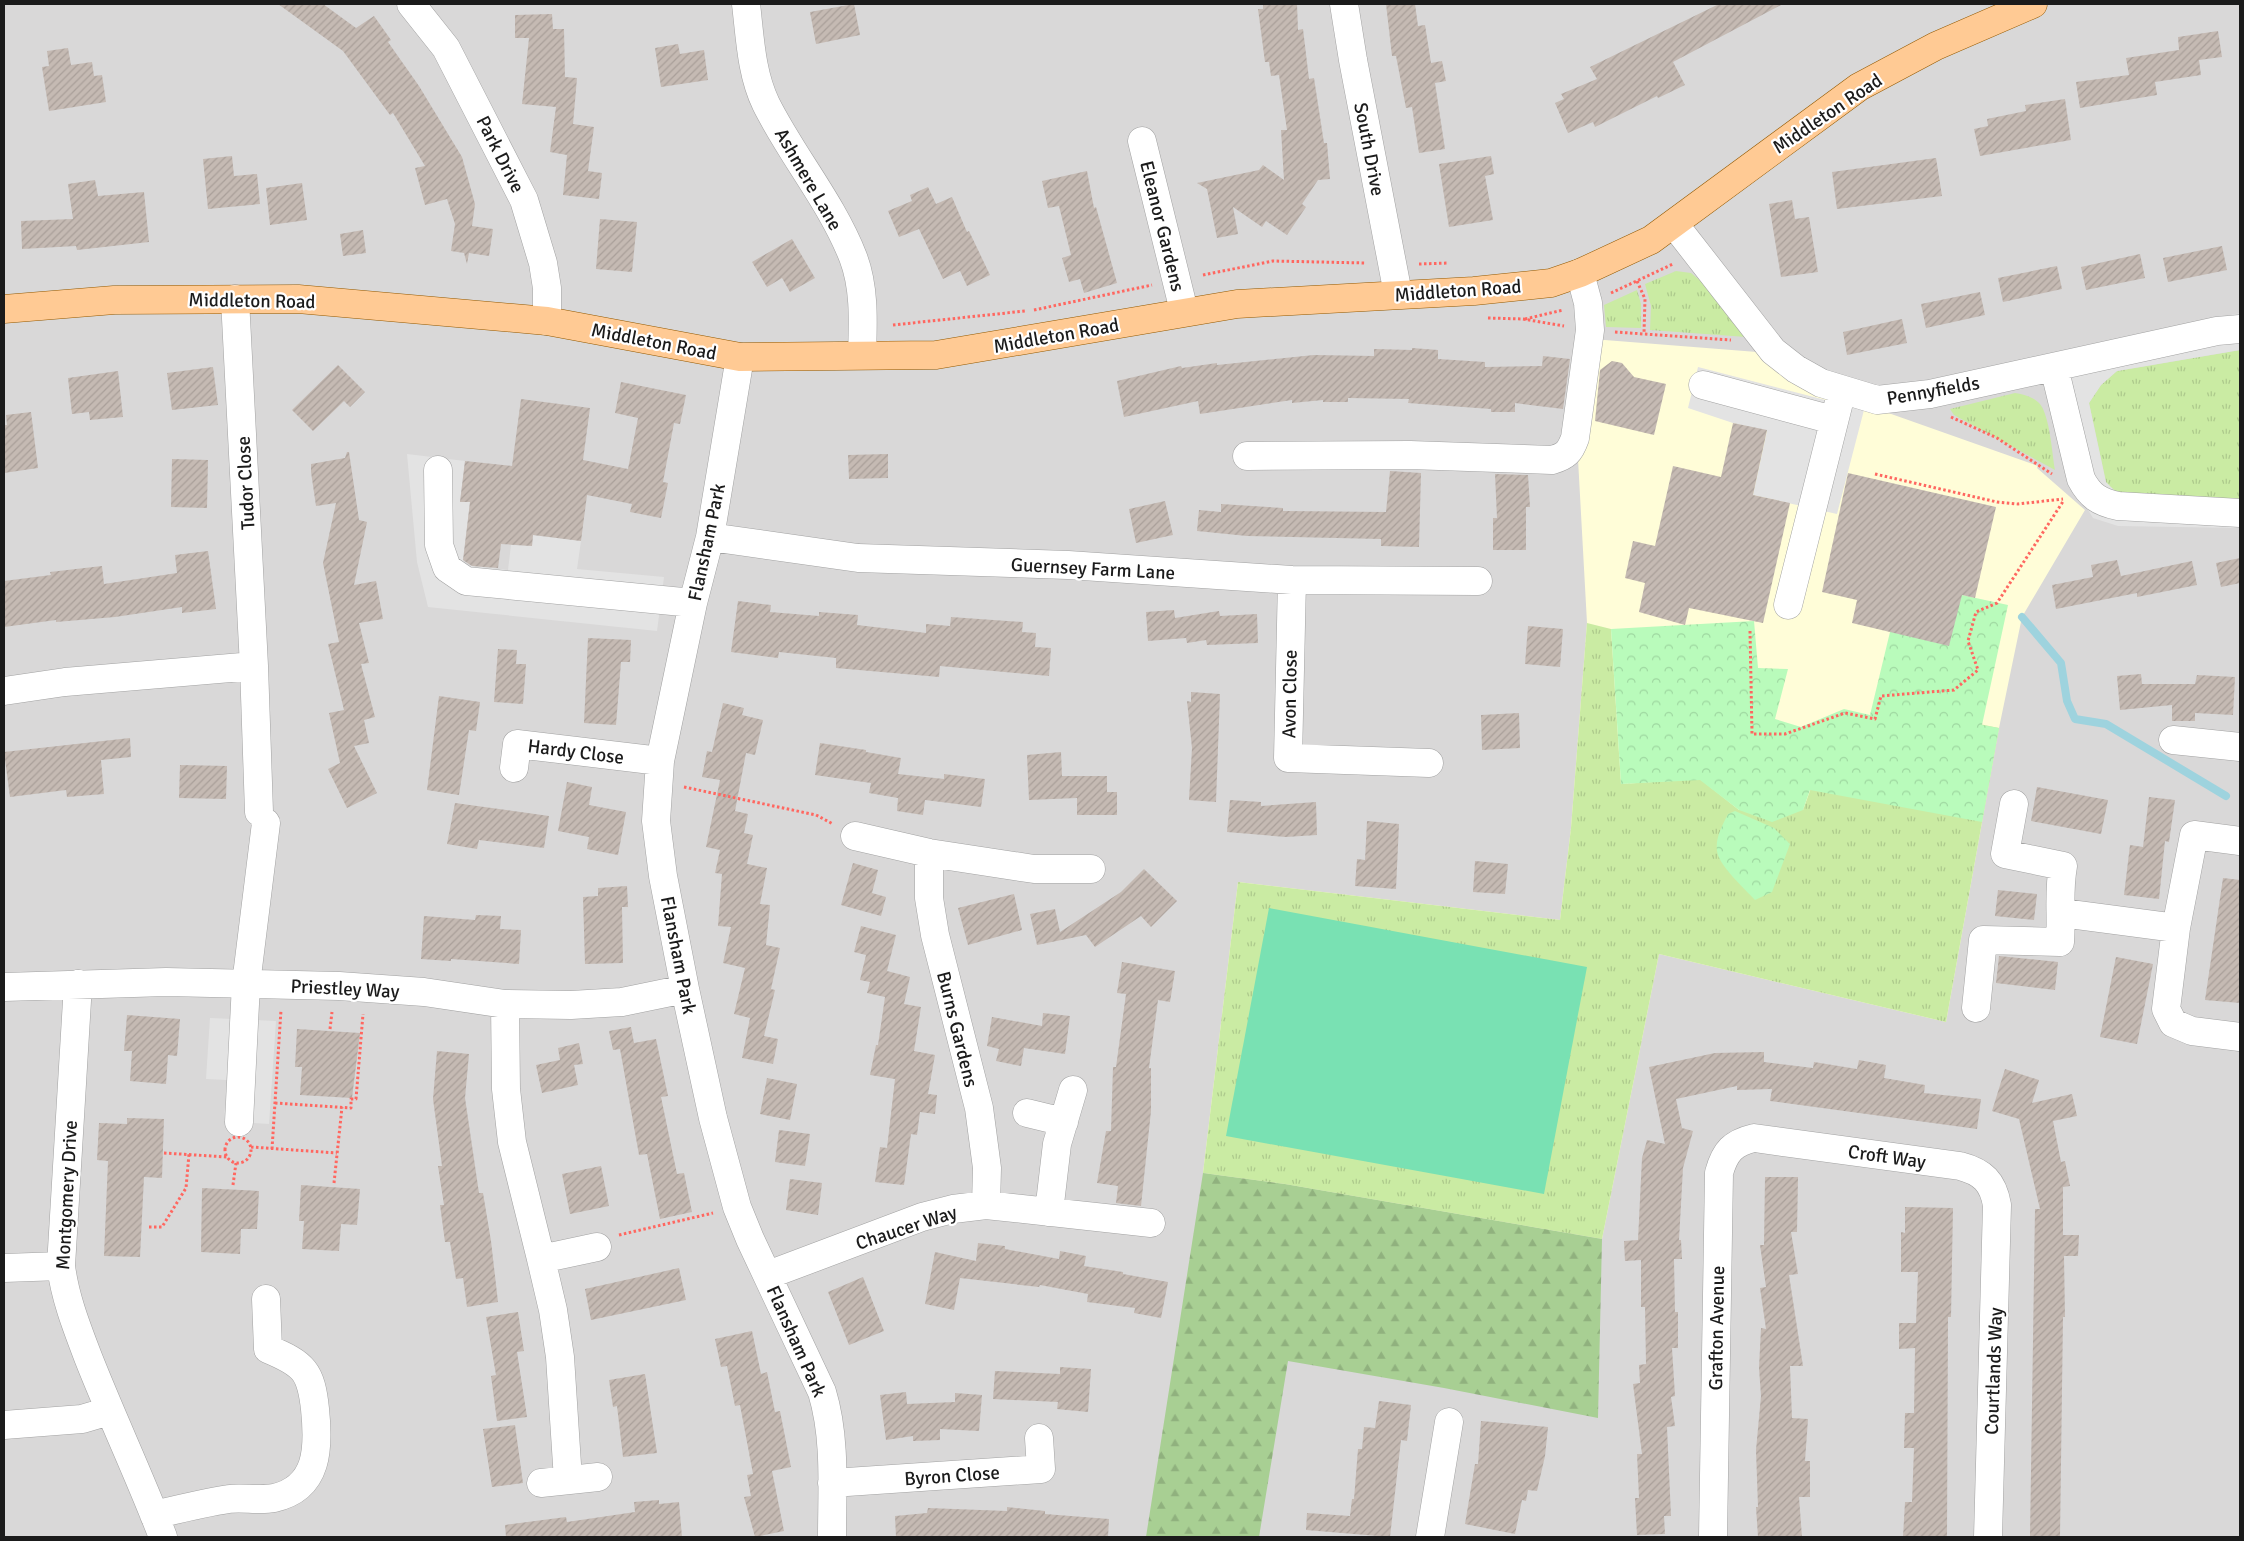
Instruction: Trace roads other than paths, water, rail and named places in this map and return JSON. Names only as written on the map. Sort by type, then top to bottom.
[{"type":"main road","name":"Middleton Road","points":[[4,309],[114,300],[298,299],[547,321],[740,357],[936,355],[1112,326],[1184,311],[1237,304],[1518,287],[1551,283],[1580,273],[1651,240],[1859,87],[1936,46],[2033,4]]},
{"type":"street","name":"Park Drive","points":[[411,4],[446,48],[524,200],[543,263],[548,288],[547,321]]},
{"type":"street","name":"Ashmere Lane","points":[[746,4],[756,75],[766,104],[808,174],[853,258],[860,285],[864,320],[862,356]]},
{"type":"street","name":"South Drive","points":[[1344,4],[1354,68],[1398,294]]},
{"type":"street","name":"Eleanor Gardens","points":[[1142,141],[1184,311]]},
{"type":"street","name":"Pennyfields","points":[[1674,224],[1766,342],[1796,369],[1842,390],[1877,400],[1904,398],[2217,331],[2240,329]]},
{"type":"street","points":[[1247,456],[1410,455],[1552,460],[1564,457],[1570,450],[1575,438],[1590,330],[1588,302],[1580,273]]},
{"type":"street","name":"Tudor Close","points":[[235,299],[263,818],[246,984],[239,1122]]},
{"type":"street","name":"Flansham Park","points":[[740,357],[710,537],[693,603],[659,772],[656,821],[663,876],[685,989],[714,1118],[737,1207],[822,1392],[828,1413],[832,1483],[832,1537]]},
{"type":"street","points":[[2054,367],[2081,479],[2076,496],[2118,506],[2240,513]]},
{"type":"street","points":[[1703,385],[1833,420]]},
{"type":"street","points":[[1788,605],[1842,390]]},
{"type":"street","points":[[438,470],[439,545],[447,568],[466,581],[693,603]]},
{"type":"street","name":"Guernsey Farm Lane","points":[[710,537],[858,558],[1068,565],[1292,580],[1478,581]]},
{"type":"street","name":"Avon Close","points":[[1292,580],[1288,758],[1429,763]]},
{"type":"street","points":[[4,691],[65,682],[254,666]]},
{"type":"street","points":[[2173,740],[2240,747]]},
{"type":"street","name":"Hardy Close","points":[[514,768],[517,744],[659,772]]},
{"type":"street","points":[[1976,1008],[1983,940],[2060,942],[2062,913],[2059,891],[2062,866],[2005,854],[2014,804]]},
{"type":"street","points":[[2240,841],[2194,835],[2176,928],[2166,1009],[2173,1023],[2192,1031],[2240,1037]]},
{"type":"street","points":[[855,836],[929,853],[1034,869],[1091,869]]},
{"type":"street","name":"Burns Gardens","points":[[929,853],[929,898],[935,935],[979,1108],[987,1168],[986,1205]]},
{"type":"street","points":[[2062,913],[2176,928]]},
{"type":"street","name":"Priestley Way","points":[[4,987],[166,982],[339,986],[424,992],[505,1004],[571,1005],[622,1002],[685,989]]},
{"type":"street","name":"Montgomery Drive","points":[[78,984],[60,1266],[75,1322],[109,1411],[159,1526]]},
{"type":"street","points":[[505,1004],[506,1089],[512,1142],[553,1310],[560,1357],[568,1480]]},
{"type":"street","points":[[1049,1212],[1058,1144],[1073,1090]]},
{"type":"street","points":[[1028,1113],[1064,1122]]},
{"type":"street","name":"Croft Way","points":[[1754,1138],[1960,1166],[1976,1170],[1989,1180],[1995,1191],[1998,1205]]},
{"type":"street","name":"Grafton Avenue","points":[[1713,1537],[1719,1172],[1723,1158],[1731,1146],[1754,1138]]},
{"type":"street","name":"Chaucer Way","points":[[768,1275],[922,1217],[986,1205],[1151,1223]]},
{"type":"street","name":"Courtlands Way","points":[[1988,1537],[1998,1205]]},
{"type":"street","points":[[540,1259],[597,1247]]},
{"type":"street","points":[[4,1268],[60,1266]]},
{"type":"street","points":[[159,1526],[230,1499],[273,1498],[294,1491],[307,1479],[313,1465],[318,1430],[311,1380],[298,1364],[268,1349],[266,1299]]},
{"type":"street","points":[[4,1425],[82,1419],[109,1411]]},
{"type":"street","points":[[1430,1537],[1449,1422]]},
{"type":"street","name":"Byron Close","points":[[832,1483],[1041,1469],[1039,1438]]},
{"type":"street","points":[[541,1483],[598,1477]]},
{"type":"waterway","points":[[2022,617],[2061,663],[2067,701],[2075,719],[2106,724],[2226,796]]}]
